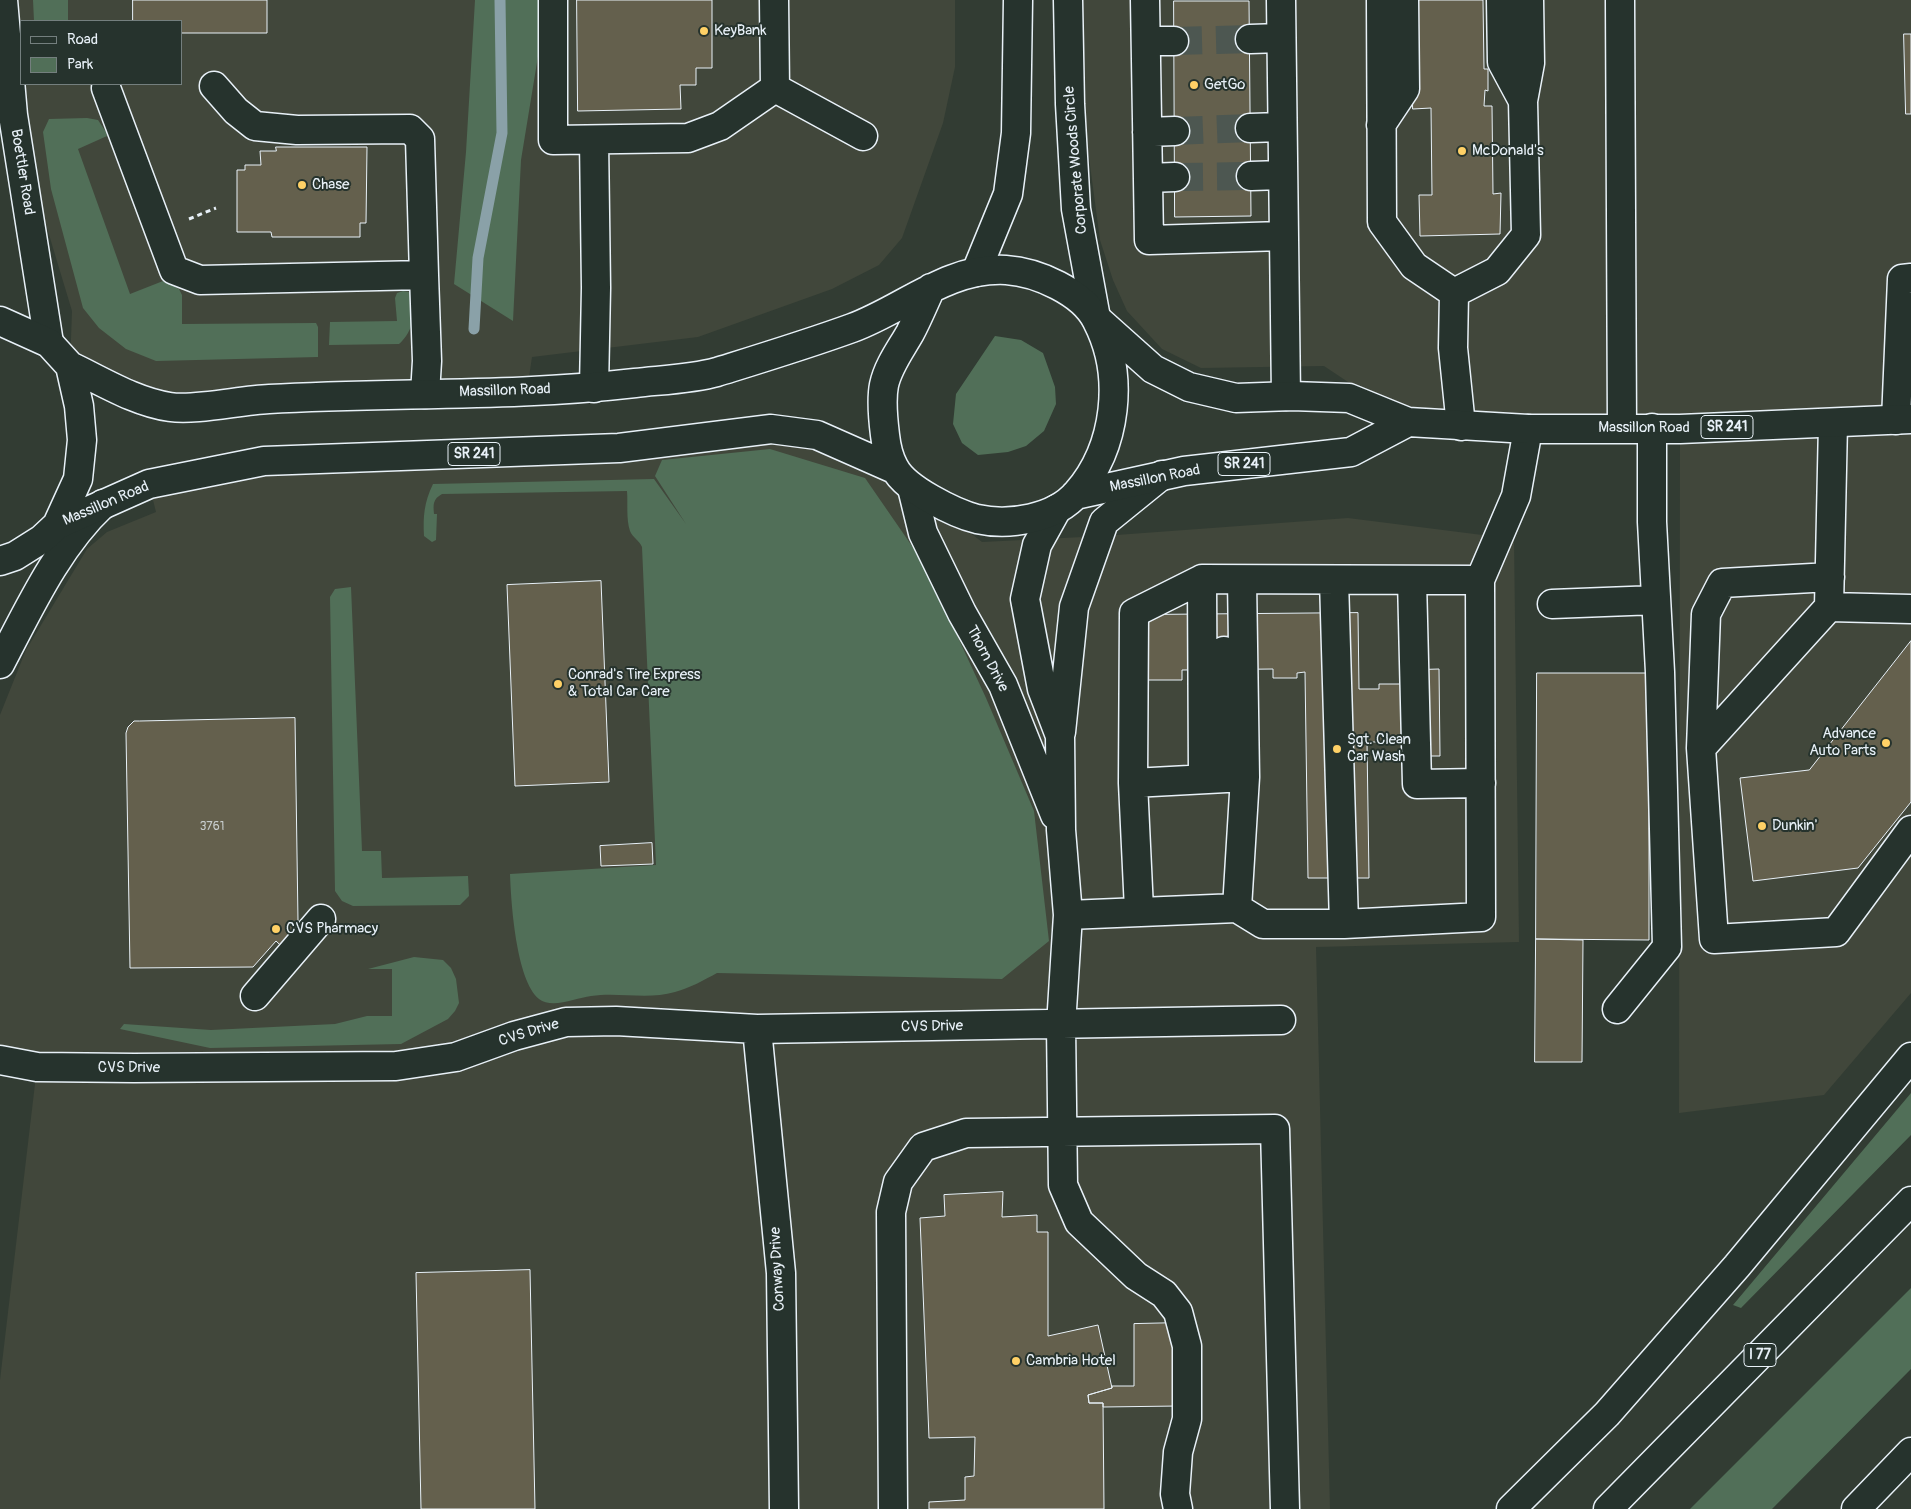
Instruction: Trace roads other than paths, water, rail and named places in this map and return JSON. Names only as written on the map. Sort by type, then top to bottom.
[{"type":"main road","name":"Boettler Road","points":[[3,0],[13,115],[50,343]]},
{"type":"main road","points":[[553,0],[553,140],[688,138],[720,126],[775,88]]},
{"type":"main road","points":[[774,0],[775,88]]},
{"type":"main road","points":[[976,272],[1008,194],[1016,133],[1018,0]]},
{"type":"main road","name":"Corporate Woods Circle","points":[[1068,0],[1070,104],[1076,209],[1096,318]]},
{"type":"main road","points":[[1145,0],[1149,240],[1283,236]]},
{"type":"main road","points":[[1281,0],[1286,396]]},
{"type":"main road","points":[[1381,0],[1382,222],[1414,266],[1454,292]]},
{"type":"main road","points":[[1381,126],[1405,89],[1404,0]]},
{"type":"main road","points":[[1501,0],[1502,62],[1524,101]]},
{"type":"main road","points":[[1454,292],[1497,270],[1526,235],[1524,101],[1530,63],[1529,0]]},
{"type":"main road","points":[[1620,0],[1622,427]]},
{"type":"main road","points":[[1250,39],[1281,38]]},
{"type":"main road","points":[[1146,41],[1174,41]]},
{"type":"main road","points":[[214,86],[236,111],[255,126],[297,130],[410,129],[420,139],[428,361],[426,394]]},
{"type":"main road","points":[[106,88],[174,270],[200,280],[424,275]]},
{"type":"main road","points":[[775,88],[863,136]]},
{"type":"main road","points":[[1250,128],[1282,127]]},
{"type":"main road","points":[[1147,132],[1174,131]]},
{"type":"main road","points":[[594,140],[596,335],[594,388]]},
{"type":"main road","points":[[1251,176],[1282,175]]},
{"type":"main road","points":[[1148,178],[1174,177]]},
{"type":"main road","name":"SR 241","points":[[903,478],[936,502],[978,519],[1031,518],[1066,502],[1101,454],[1110,429],[1114,406],[1113,381],[1107,349],[1096,318],[1079,299],[1038,277],[1008,270],[976,272],[957,276],[931,288]]},
{"type":"main road","points":[[1904,419],[1902,279],[1911,278]]},
{"type":"main road","name":"Massillon Road","points":[[70,366],[147,401],[174,408],[268,399],[594,388],[711,374],[856,327],[931,288]]},
{"type":"main road","name":"Thorn Drive","points":[[931,288],[912,329],[896,356],[884,384],[885,439],[903,478],[923,533],[962,613],[1003,685],[1061,830]]},
{"type":"main road","points":[[1454,292],[1453,348],[1461,426]]},
{"type":"main road","name":"Massillon Road","points":[[1096,318],[1153,369],[1189,387],[1236,398],[1286,396],[1349,398],[1408,422],[1528,428],[1652,428],[1904,419]]},
{"type":"main road","points":[[0,320],[50,343],[70,366],[79,406],[82,440],[78,479],[56,525],[42,539],[15,556],[0,560]]},
{"type":"main road","name":"Massillon Road","points":[[1066,502],[1162,475],[1351,452],[1408,422]]},
{"type":"main road","points":[[1701,757],[1829,607],[1833,423]]},
{"type":"main road","points":[[1068,915],[1139,910],[1237,908],[1263,924],[1344,924],[1481,917],[1480,580],[1516,496],[1528,428]]},
{"type":"main road","points":[[1617,1009],[1668,947],[1652,522],[1652,428]]},
{"type":"main road","name":"Massillon Road","points":[[56,525],[149,484],[264,461],[619,448],[771,429],[817,435],[903,478]]},
{"type":"main road","name":"Thorn Drive","points":[[1162,475],[1104,522],[1074,607],[1060,736],[1061,830],[1068,915],[1061,1025],[1061,1133],[1063,1185],[1079,1222],[1136,1276],[1164,1294],[1178,1312],[1187,1346],[1187,1418],[1178,1452],[1175,1494],[1178,1509]]},
{"type":"main road","points":[[0,664],[36,597],[81,524],[106,502]]},
{"type":"main road","name":"Thorn Drive","points":[[1060,736],[1042,689],[1025,599],[1037,545],[1066,502]]},
{"type":"main road","points":[[1830,578],[1722,583],[1706,614],[1701,757],[1714,939],[1836,932],[1911,830]]},
{"type":"main road","points":[[1139,910],[1133,783],[1134,612],[1222,579],[1480,580]]},
{"type":"main road","points":[[1222,579],[1224,777],[1237,908]]},
{"type":"main road","points":[[1222,579],[1224,777]]},
{"type":"main road","points":[[1334,580],[1344,924]]},
{"type":"main road","points":[[1412,580],[1418,784],[1481,783]]},
{"type":"main road","points":[[1552,604],[1656,600]]},
{"type":"main road","points":[[1829,607],[1911,609]]},
{"type":"main road","points":[[1133,783],[1224,777]]},
{"type":"main road","points":[[254,996],[321,919]]},
{"type":"main road","name":"CVS Drive","points":[[0,1060],[37,1067],[396,1066],[456,1057],[514,1036],[566,1022],[616,1021],[757,1029],[1281,1020]]},
{"type":"main road","name":"Conway Drive","points":[[757,1029],[780,1273],[784,1509]]},
{"type":"main road","points":[[1511,1509],[1620,1399],[1738,1266],[1911,1057]]},
{"type":"main road","points":[[893,1509],[891,1212],[898,1182],[923,1147],[966,1133],[1042,1131],[1061,1133],[1274,1128],[1285,1509]]},
{"type":"main road","name":"I 77","points":[[1608,1509],[1911,1202]]},
{"type":"main road","points":[[1856,1509],[1911,1452]]},
{"type":"waterway","points":[[474,329],[478,258],[502,133],[500,0]]},
{"type":"tunnel","points":[[1174,41],[1250,39]]},
{"type":"tunnel","points":[[1175,131],[1250,128]]},
{"type":"tunnel","points":[[1175,177],[1251,176]]},
{"type":"place","name":"KeyBank","points":[[704,31]]},
{"type":"place","name":"GetGo","points":[[1194,85]]},
{"type":"place","name":"McDonald's","points":[[1462,151]]},
{"type":"place","name":"Chase","points":[[302,185]]},
{"type":"place","name":"Conrad's Tire Express & Total Car Care","points":[[558,684]]},
{"type":"place","name":"Advance Auto Parts","points":[[1886,743]]},
{"type":"place","name":"Sgt. Clean Car Wash","points":[[1337,749]]},
{"type":"place","name":"Dunkin'","points":[[1762,826]]},
{"type":"place","name":"CVS Pharmacy","points":[[276,929]]},
{"type":"place","name":"Cambria Hotel","points":[[1016,1361]]}]
